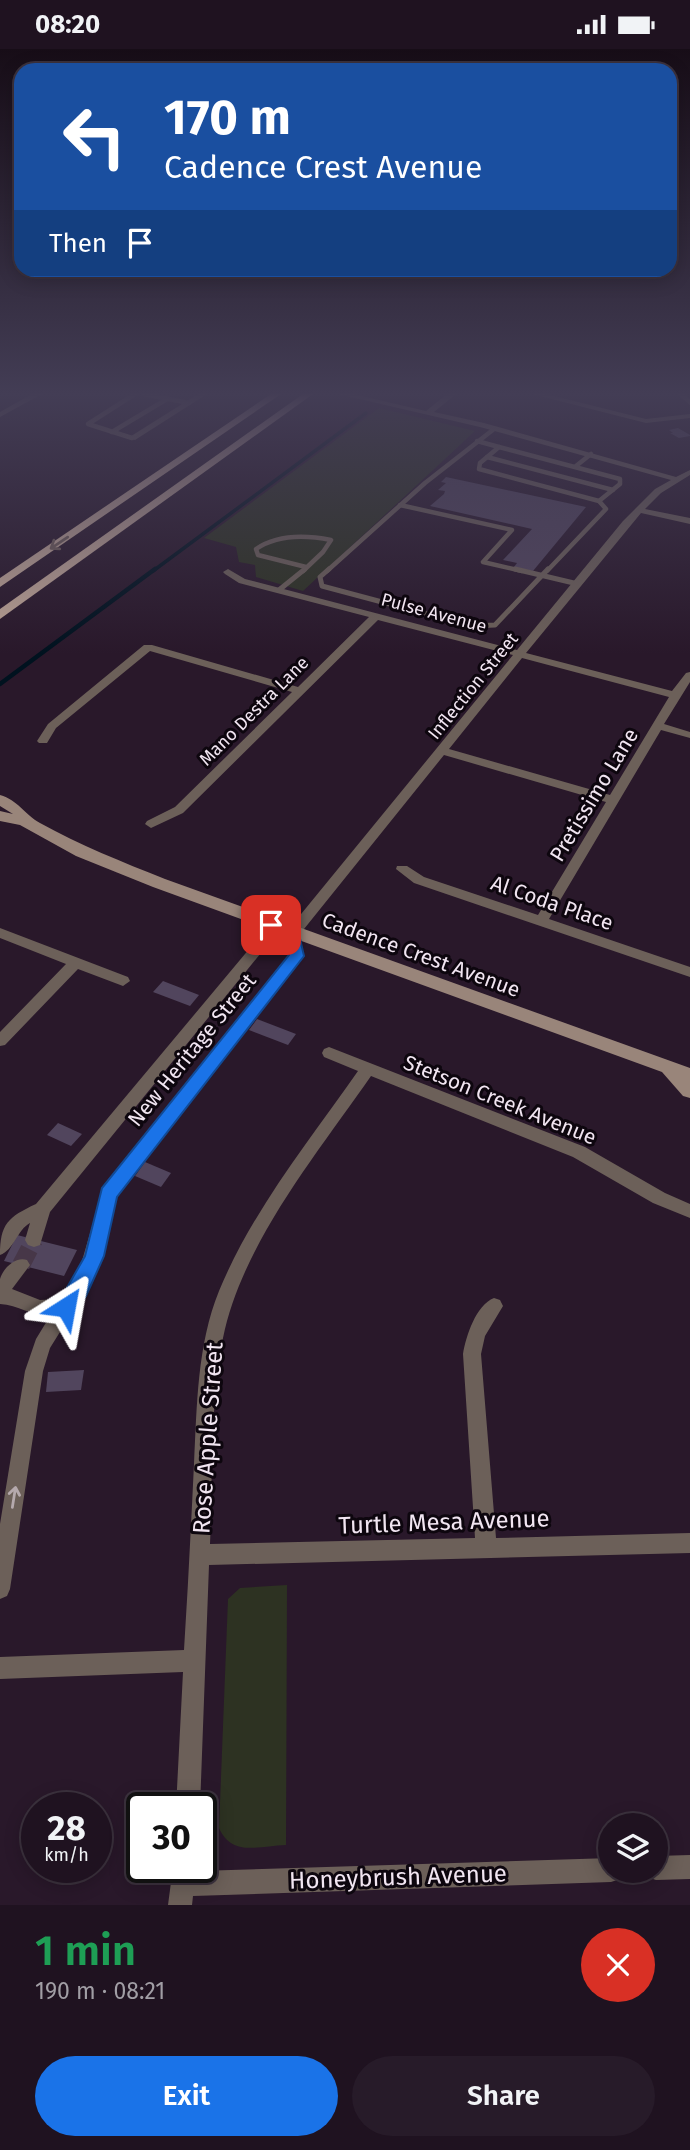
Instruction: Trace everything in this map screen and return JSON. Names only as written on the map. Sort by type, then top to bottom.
[{"type":"main road","points":[[0,583],[150,481]]},
{"type":"main road","points":[[0,615],[187,481]]},
{"type":"street","name":"Inflection Street","points":[[293,933],[638,510],[674,481]]},
{"type":"street","points":[[638,510],[690,521]]},
{"type":"street","name":"Pulse Avenue","points":[[228,572],[242,581],[675,695]]},
{"type":"street","name":"Mano Destra Lane","points":[[151,824],[179,810],[376,616]]},
{"type":"street","points":[[43,741],[52,726],[148,647],[300,691]]},
{"type":"street","points":[[690,675],[658,726],[690,735]]},
{"type":"street","name":"Pretissimo Lane","points":[[541,921],[658,726]]},
{"type":"street","points":[[444,751],[613,800]]},
{"type":"street","name":"Cadence Crest Avenue","points":[[0,800],[17,809],[25,821]]},
{"type":"street","name":"Cadence Crest Avenue","points":[[0,816],[25,821],[120,868],[293,933],[690,1075]]},
{"type":"street","name":"Al Coda Place","points":[[402,869],[419,880],[690,972]]},
{"type":"street","points":[[0,933],[124,981]]},
{"type":"street","name":"New Heritage Street","points":[[0,1248],[19,1220],[42,1209],[260,945],[293,933],[296,956],[108,1194],[94,1256],[79,1290],[42,1345],[34,1371],[0,1589]]},
{"type":"street","points":[[0,1041],[75,964]]},
{"type":"street","name":"Stetson Creek Avenue","points":[[329,1053],[579,1152],[660,1198],[690,1211]]},
{"type":"street","points":[[668,1067],[690,1091]]},
{"type":"street","name":"Rose Apple Street","points":[[189,1792],[206,1392],[214,1338],[227,1293],[277,1201],[367,1069]]},
{"type":"street","name":"New Heritage Street","points":[[34,1240],[42,1209]]},
{"type":"street","points":[[21,1265],[0,1293],[18,1296],[31,1305],[45,1308],[66,1307]]},
{"type":"street","points":[[486,1546],[472,1364],[476,1333],[494,1306]]},
{"type":"street","name":"Turtle Mesa Avenue","points":[[200,1555],[690,1543]]},
{"type":"street","points":[[0,1668],[193,1661]]},
{"type":"street","points":[[668,1868],[690,1867]]},
{"type":"street","name":"Honeybrush Avenue","points":[[184,1885],[598,1870]]},
{"type":"lane","points":[[429,481],[320,577],[320,582],[326,588],[472,626],[495,625],[606,511],[599,502],[520,481]]},
{"type":"lane","points":[[577,481],[613,490]]},
{"type":"lane","points":[[599,502],[620,484],[620,481]]},
{"type":"lane","points":[[400,505],[512,530],[484,562],[578,584]]},
{"type":"lane","points":[[279,590],[330,546],[331,540],[318,537],[281,539],[264,542],[256,549],[258,555],[306,566]]},
{"type":"lane","points":[[426,629],[438,617]]},
{"type":"green space","points":[[281,481],[422,481],[303,591],[256,577],[255,565],[239,562],[236,547],[204,538]]},
{"type":"green space","points":[[287,1585],[286,1845],[247,1848],[231,1843],[219,1828],[228,1599],[240,1588]]},
{"type":"building","points":[[463,481],[586,507],[533,571],[514,567],[517,563],[503,560],[532,529],[430,506],[444,494],[445,491],[438,490],[446,483],[441,482]]},
{"type":"building","points":[[163,981],[199,995],[190,1006],[153,992]]},
{"type":"building","points":[[257,1019],[296,1034],[288,1045],[249,1030]]},
{"type":"building","points":[[58,1123],[82,1134],[71,1146],[47,1135]]},
{"type":"building","points":[[145,1162],[171,1173],[161,1187],[135,1176]]},
{"type":"building","points":[[17,1235],[77,1250],[64,1276],[4,1261]]},
{"type":"building","points":[[84,1370],[81,1390],[46,1392],[48,1372]]},
{"type":"waterway","points":[[153,571],[275,481]]},
{"type":"waterway","points":[[0,684],[155,569]]},
{"type":"tunnel","points":[[21,1265],[34,1240]]},
{"type":"route","points":[[66,1307],[79,1290],[94,1256],[108,1194],[296,956],[293,933],[271,925]]}]
